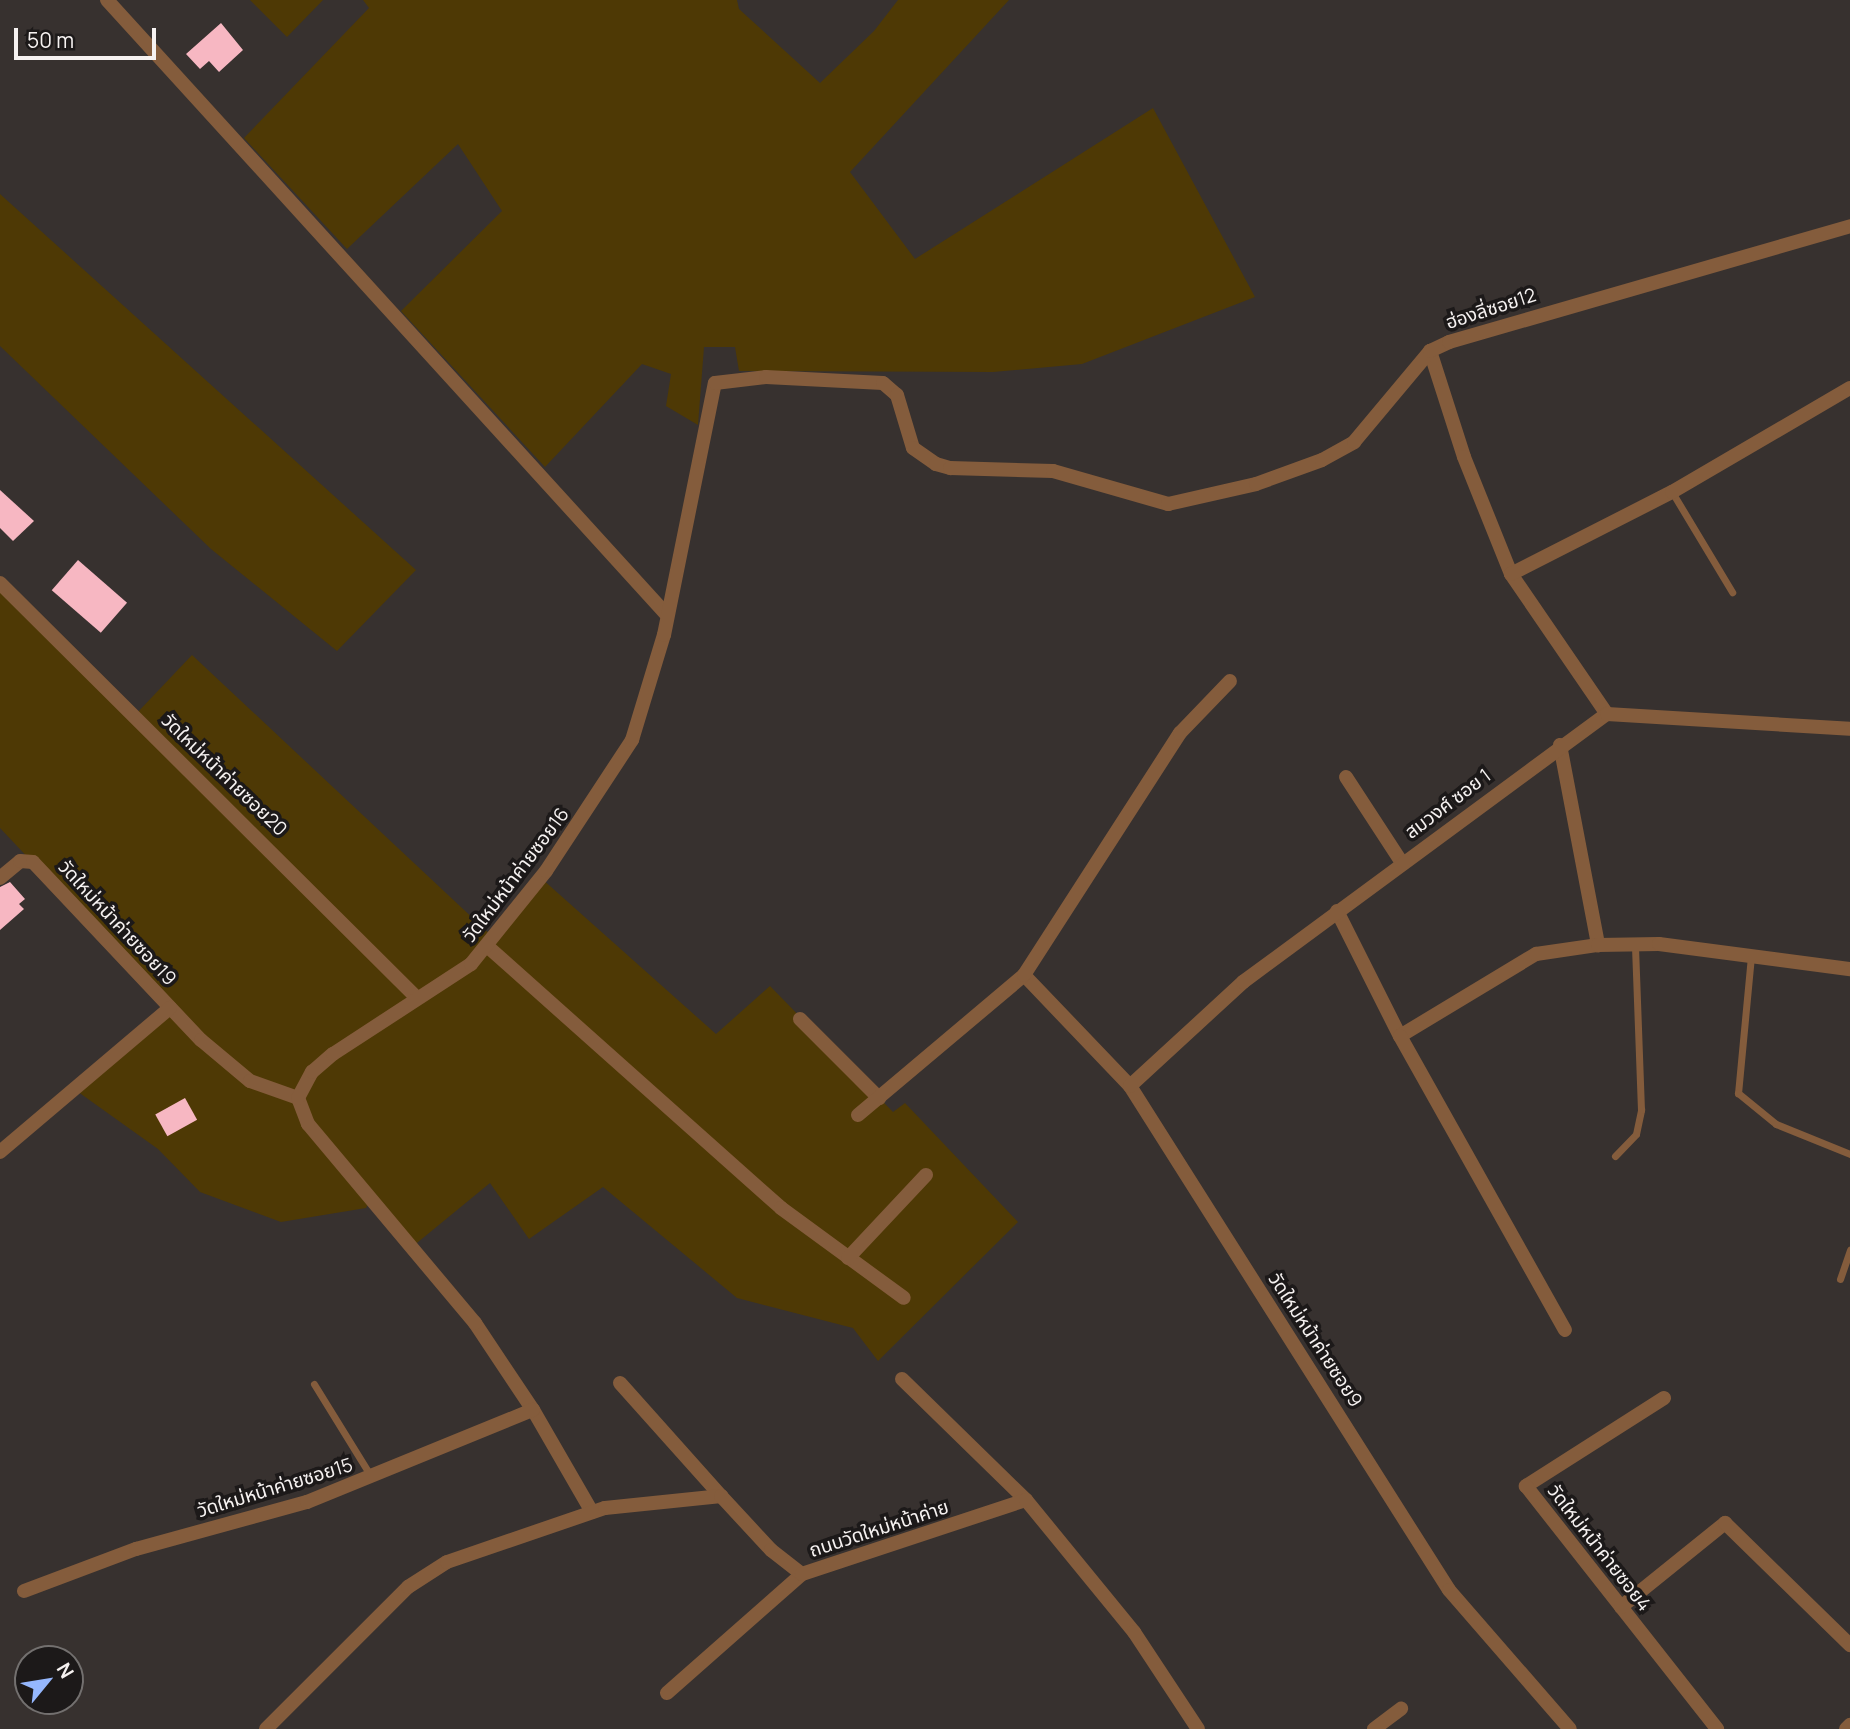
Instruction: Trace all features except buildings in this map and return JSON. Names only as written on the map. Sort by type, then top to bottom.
[{"type":"street","points":[[107,0],[667,615]]},
{"type":"street","name":"ฮ่องลี่ซอย12","points":[[913,448],[950,468],[1053,471],[1168,504],[1214,495],[1322,460],[1354,442],[1430,351],[1486,328],[1850,226]]},
{"type":"street","points":[[1430,351],[1464,457],[1511,574],[1607,714],[1850,729]]},
{"type":"street","name":"วัดใหม่หน้าค่ายซอย16","points":[[298,1098],[312,1072],[417,998],[471,964],[586,814],[632,740],[667,615],[715,383],[765,377],[883,383],[897,395],[913,448]]},
{"type":"street","points":[[1511,574],[1672,492],[1850,388]]},
{"type":"street","name":"วัดใหม่หน้าค่ายซอย20","points":[[0,583],[417,998]]},
{"type":"street","points":[[858,1115],[1024,975],[1180,733],[1230,681]]},
{"type":"street","name":"สมวงศ์ ซอย 1","points":[[1130,1086],[1243,982],[1560,745],[1607,714]]},
{"type":"street","points":[[1560,745],[1598,945]]},
{"type":"street","points":[[1346,777],[1402,863]]},
{"type":"street","name":"วัดใหม่หน้าค่ายซอย19","points":[[0,878],[20,861],[33,862],[201,1041],[250,1080],[298,1098]]},
{"type":"street","points":[[1337,911],[1400,1036],[1565,1330]]},
{"type":"street","points":[[1400,1036],[1535,954],[1635,943],[1850,969]]},
{"type":"street","points":[[487,946],[781,1208],[904,1298]]},
{"type":"street","name":"วัดใหม่หน้าค่ายซอย9","points":[[1024,975],[1130,1086],[1449,1590],[1570,1729]]},
{"type":"street","name":"วัดใหม่หน้าค่ายซอย19","points":[[0,1152],[170,1008]]},
{"type":"street","points":[[800,1018],[879,1098]]},
{"type":"street","points":[[298,1098],[308,1124],[475,1323],[533,1410],[593,1512]]},
{"type":"street","points":[[848,1258],[926,1175]]},
{"type":"street","points":[[902,1379],[1026,1500],[1134,1632],[1198,1729]]},
{"type":"street","name":"ถนนวัดใหม่หน้าค่าย","points":[[620,1383],[771,1550],[802,1574],[1026,1500]]},
{"type":"street","name":"วัดใหม่หน้าค่ายซอย4","points":[[1664,1398],[1527,1486],[1717,1729]]},
{"type":"street","name":"วัดใหม่หน้าค่ายซอย15","points":[[24,1591],[136,1549],[307,1502],[372,1478],[533,1410]]},
{"type":"street","points":[[266,1729],[408,1587],[447,1562],[593,1512],[687,1496],[720,1496]]},
{"type":"street","points":[[1621,1607],[1725,1523],[1850,1645]]},
{"type":"street","points":[[667,1693],[802,1574]]},
{"type":"street","points":[[1374,1729],[1401,1709]]},
{"type":"street","points":[[1846,1729],[1850,1725]]},
{"type":"lane","points":[[1672,492],[1732,592]]},
{"type":"lane","points":[[1615,1156],[1636,1134],[1641,1110],[1635,943]]},
{"type":"lane","points":[[1751,955],[1738,1093],[1776,1124],[1850,1154]]},
{"type":"lane","points":[[1840,1279],[1850,1253]]},
{"type":"lane","points":[[314,1384],[372,1478]]},
{"type":"shaded area","points":[[250,0],[323,0],[287,37]]},
{"type":"shaded area","points":[[363,0],[737,0],[739,9],[820,83],[874,31],[898,0],[1009,0],[850,172],[915,259],[1153,108],[1255,297],[1082,364],[993,372],[739,371],[735,347],[704,347],[698,425],[666,406],[671,374],[642,364],[545,467],[401,311],[502,211],[458,144],[347,249],[244,138],[369,8]]},
{"type":"shaded area","points":[[0,194],[416,570],[337,651],[211,549],[0,346]]},
{"type":"shaded area","points":[[0,583],[135,715],[192,655],[494,938],[541,878],[716,1034],[770,986],[893,1112],[905,1103],[1018,1222],[878,1361],[853,1328],[737,1298],[603,1187],[529,1239],[490,1183],[412,1247],[371,1199],[366,1208],[281,1222],[200,1192],[158,1149],[74,1089],[170,1008],[0,828]]}]
